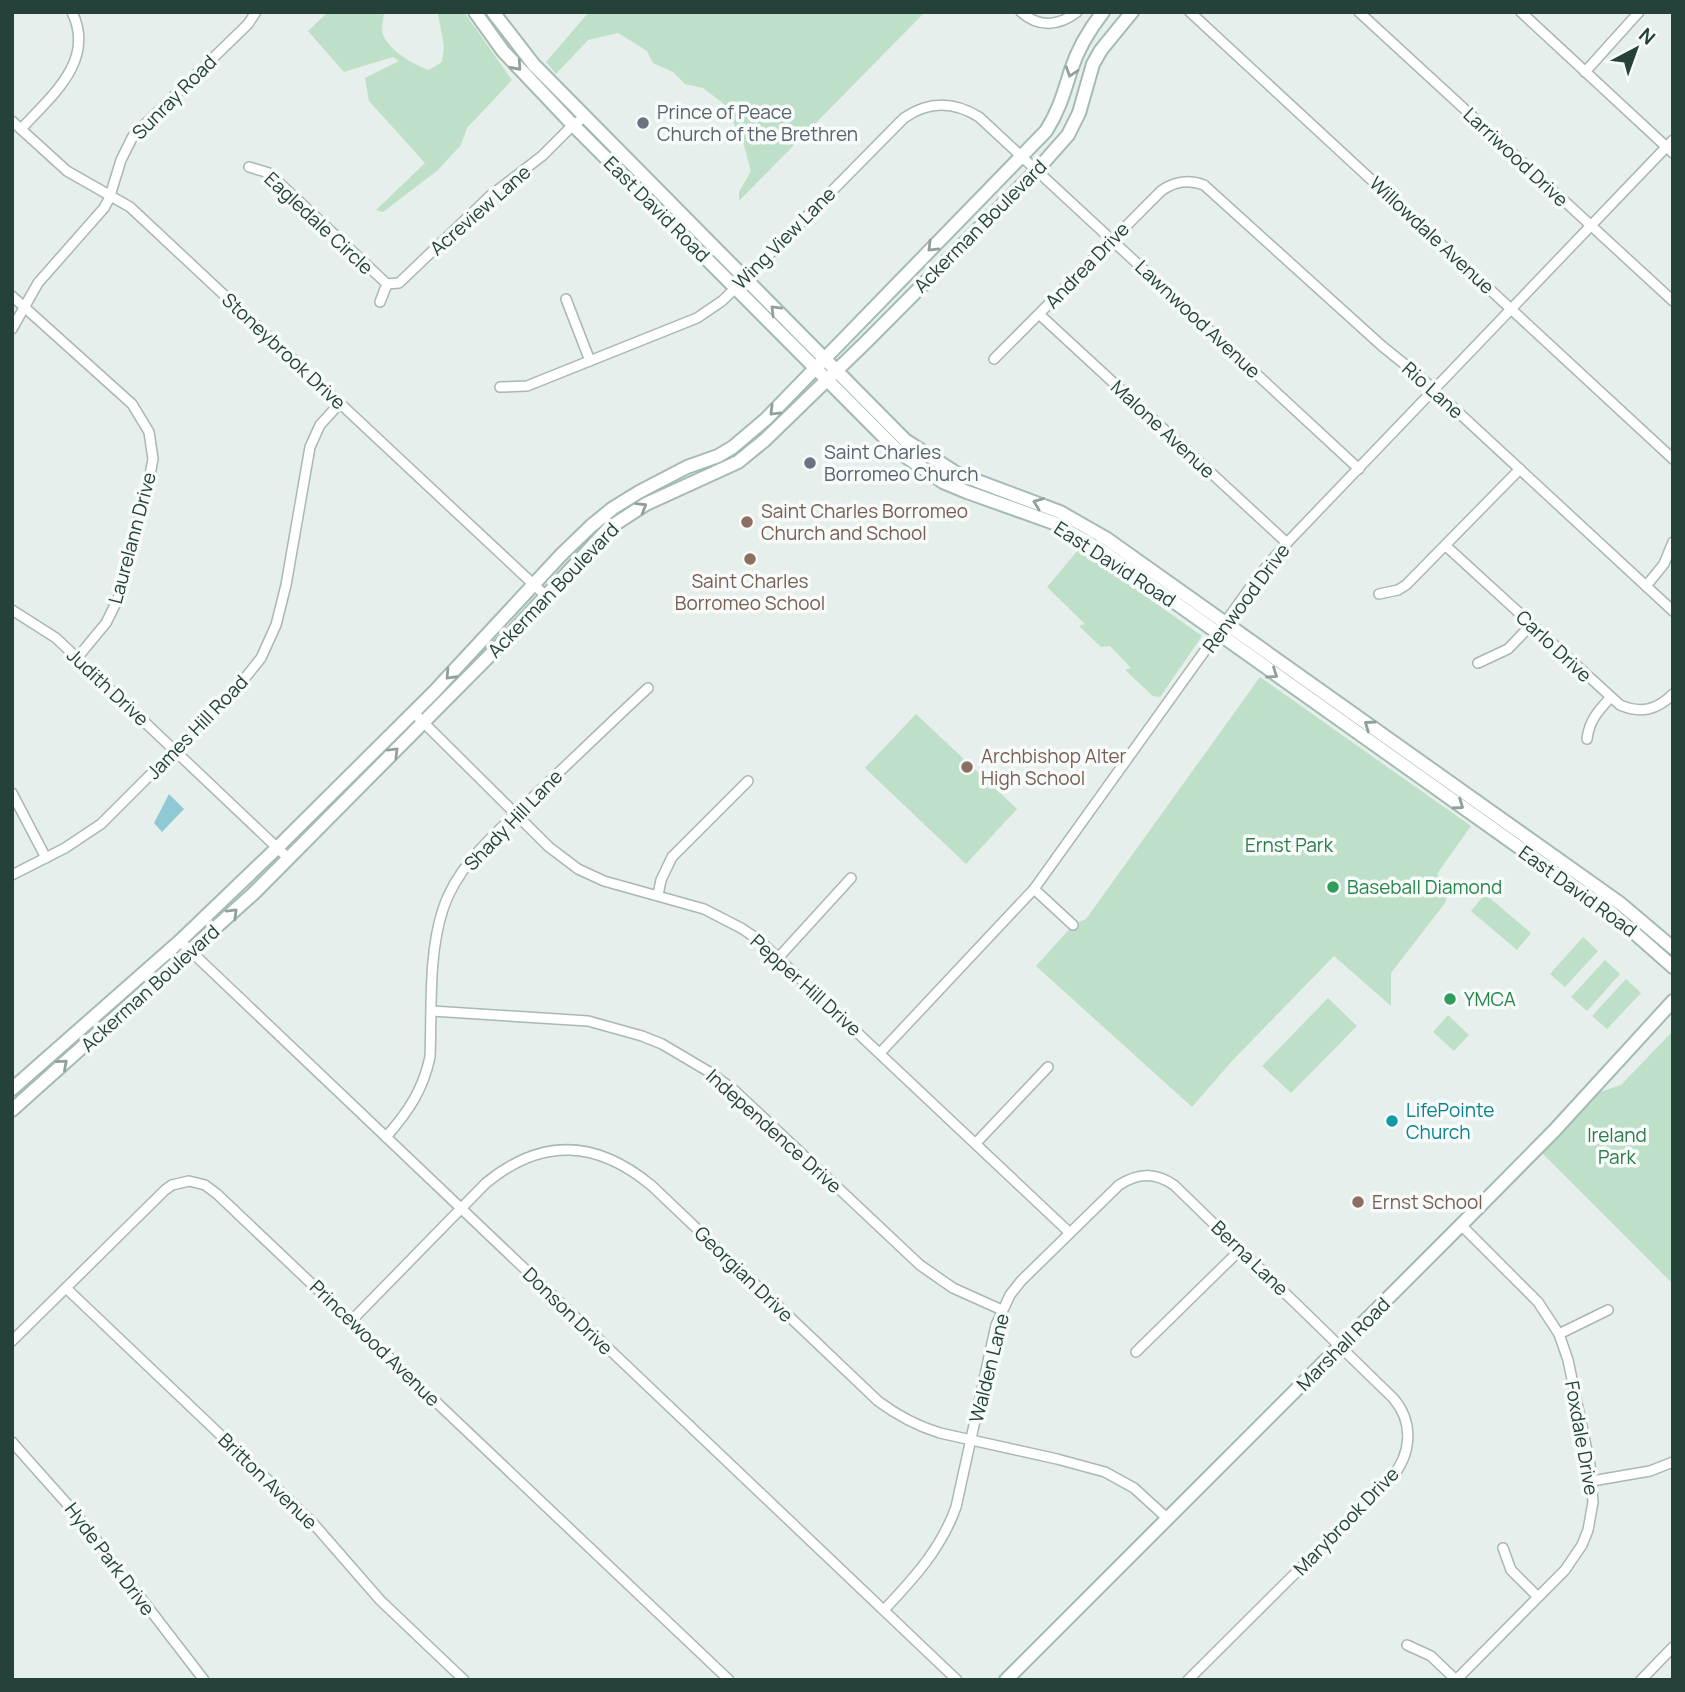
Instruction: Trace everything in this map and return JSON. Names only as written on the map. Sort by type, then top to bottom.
[{"type":"street","points":[[21,129],[64,82],[73,68],[79,42],[72,12]]},
{"type":"street","name":"Sunray Road","points":[[12,329],[38,283],[93,223],[111,195],[121,160],[133,136],[248,24],[256,12]]},
{"type":"street","name":"East David Road","points":[[475,12],[503,51],[573,125],[890,444],[922,469],[967,492],[1038,516],[1104,552],[1425,764],[1622,904],[1673,948]]},
{"type":"street","name":"East David Road","points":[[493,12],[543,74],[905,440],[930,458],[969,479],[1034,501],[1083,523],[1417,776],[1613,914],[1673,967]]},
{"type":"street","points":[[1021,12],[1041,23],[1060,23],[1077,12]]},
{"type":"street","name":"Ackerman Boulevard","points":[[12,1089],[180,941],[277,848],[413,712],[561,555],[613,508],[687,467],[718,456],[766,419],[1046,131],[1057,114],[1080,47],[1103,12]]},
{"type":"street","name":"Ackerman Boulevard","points":[[12,1110],[191,952],[288,858],[507,638],[609,528],[646,504],[738,462],[765,440],[1037,170],[1068,135],[1082,105],[1093,64],[1113,33],[1132,12]]},
{"type":"street","name":"Willowdale Avenue","points":[[1190,12],[1673,459]]},
{"type":"street","name":"Larriwood Drive","points":[[1360,12],[1673,301]]},
{"type":"street","points":[[1521,12],[1671,147]]},
{"type":"street","points":[[1586,72],[1639,12]]},
{"type":"street","points":[[543,74],[550,88],[568,107],[573,125]]},
{"type":"street","name":"Wing View Lane","points":[[500,387],[527,386],[697,318],[722,301],[745,279],[888,132],[912,112],[935,104],[947,104],[968,110],[1037,170]]},
{"type":"street","name":"Acreview Lane","points":[[387,284],[399,283],[490,196],[542,156],[573,125],[585,117]]},
{"type":"street","name":"Stoneybrook Drive","points":[[12,121],[67,171],[130,208],[546,596]]},
{"type":"street","name":"Renwood Drive","points":[[880,1053],[1034,889],[1257,578],[1287,543],[1591,225],[1671,147]]},
{"type":"street","name":"Eagledale Circle","points":[[249,167],[269,173],[387,284]]},
{"type":"street","name":"Lawnwood Avenue","points":[[1037,170],[1359,469]]},
{"type":"street","name":"Andrea Drive","points":[[994,359],[1161,191],[1186,181]]},
{"type":"street","name":"Rio Lane","points":[[1186,181],[1212,189],[1673,611]]},
{"type":"street","points":[[380,302],[387,284]]},
{"type":"street","name":"Laurelann Drive","points":[[12,296],[132,404],[146,424],[152,447],[149,480],[118,599],[106,623],[78,658]]},
{"type":"street","points":[[566,299],[590,361]]},
{"type":"street","name":"Malone Avenue","points":[[1039,314],[1287,543]]},
{"type":"street","name":"James Hill Road","points":[[12,876],[101,824],[253,669],[270,640],[282,603],[310,447],[320,425],[340,403]]},
{"type":"street","points":[[1379,594],[1398,590],[1406,585],[1520,469]]},
{"type":"street","points":[[1646,586],[1664,564],[1673,542]]},
{"type":"street","name":"Carlo Drive","points":[[1446,546],[1620,705],[1640,711],[1658,706],[1673,694]]},
{"type":"street","name":"Judith Drive","points":[[12,610],[50,634],[78,658],[288,858]]},
{"type":"street","points":[[1478,663],[1508,649],[1531,625]]},
{"type":"street","name":"Shady Hill Lane","points":[[386,1137],[406,1115],[421,1088],[430,1057],[435,944],[447,898],[460,874],[516,814],[648,688]]},
{"type":"street","points":[[1587,739],[1592,718],[1610,698]]},
{"type":"street","name":"Pepper Hill Drive","points":[[413,712],[549,847],[578,869],[604,881],[684,902],[725,918],[759,940],[1070,1233]]},
{"type":"street","points":[[1417,776],[1425,764]]},
{"type":"street","points":[[658,895],[672,857],[748,781]]},
{"type":"street","points":[[12,793],[46,858]]},
{"type":"street","points":[[779,957],[851,878]]},
{"type":"street","points":[[1034,889],[1073,925]]},
{"type":"street","name":"Donson Drive","points":[[180,941],[957,1680]]},
{"type":"street","name":"Marshall Road","points":[[1006,1680],[1554,1131],[1671,1004]]},
{"type":"street","name":"Independence Drive","points":[[432,1011],[588,1021],[642,1036],[687,1058],[734,1090],[920,1265],[953,1288],[1002,1310]]},
{"type":"street","points":[[976,1143],[1048,1067]]},
{"type":"street","name":"Georgian Drive","points":[[351,1321],[502,1170],[542,1152],[589,1152],[622,1163],[652,1186],[878,1401],[901,1417],[923,1428],[1105,1472],[1134,1488],[1168,1519]]},
{"type":"street","name":"Walden Lane","points":[[884,1610],[919,1573],[942,1541],[956,1507],[992,1341],[1002,1310],[1021,1282],[1119,1185],[1139,1175],[1155,1176]]},
{"type":"street","name":"Berna Lane","points":[[1155,1176],[1174,1185],[1342,1346]]},
{"type":"street","name":"Princewood Avenue","points":[[12,1341],[164,1190],[181,1182],[198,1182],[217,1194],[729,1680]]},
{"type":"street","name":"Foxdale Drive","points":[[1456,1680],[1565,1570],[1582,1545],[1591,1516],[1592,1481],[1568,1360],[1559,1334],[1538,1302],[1461,1225]]},
{"type":"street","points":[[1136,1352],[1241,1249]]},
{"type":"street","name":"Britton Avenue","points":[[66,1288],[312,1522],[380,1600],[464,1680]]},
{"type":"street","points":[[1559,1334],[1608,1310]]},
{"type":"street","name":"Marybrook Drive","points":[[1188,1680],[1391,1478],[1403,1462],[1408,1436],[1404,1413],[1393,1398],[1342,1346]]},
{"type":"street","name":"Hyde Park Drive","points":[[12,1442],[68,1505],[204,1680]]},
{"type":"street","points":[[1592,1481],[1650,1471],[1673,1462]]},
{"type":"street","points":[[1503,1548],[1511,1570],[1538,1597]]},
{"type":"street","points":[[1407,1645],[1431,1656],[1456,1680]]},
{"type":"street","points":[[1642,1680],[1673,1647]]},
{"type":"green space","points":[[328,12],[384,12],[382,30],[388,43],[408,60],[429,70],[442,62],[444,46],[438,14],[434,12],[464,12],[512,80],[467,128],[461,145],[438,170],[383,212],[376,210],[425,163],[369,101],[365,78],[399,61],[393,57],[344,72],[308,31]]},
{"type":"green space","points":[[589,12],[925,12],[739,201],[739,192],[751,171],[743,142],[724,104],[703,88],[685,84],[673,72],[653,63],[647,51],[618,33],[588,40],[556,74],[546,62]]},
{"type":"green space","points":[[1079,549],[1202,636],[1160,697],[1153,696],[1125,670],[1131,668],[1110,646],[1101,647],[1079,626],[1085,624],[1047,587]]},
{"type":"green space","name":"Ernst Park","points":[[1260,677],[1471,826],[1437,874],[1446,887],[1445,903],[1391,973],[1391,1006],[1334,956],[1232,1061],[1192,1107],[1036,966],[1073,925],[1086,919]]},
{"type":"green space","points":[[916,714],[1017,809],[966,864],[865,768]]},
{"type":"green space","points":[[1485,894],[1531,933],[1517,950],[1471,911]]},
{"type":"green space","points":[[1583,937],[1598,951],[1565,987],[1550,974]]},
{"type":"green space","points":[[1605,960],[1620,974],[1587,1011],[1571,997]]},
{"type":"green space","points":[[1626,979],[1641,993],[1607,1029],[1592,1016]]},
{"type":"green space","points":[[1328,998],[1357,1026],[1291,1093],[1262,1066]]},
{"type":"green space","points":[[1448,1015],[1469,1035],[1454,1051],[1433,1032]]},
{"type":"green space","name":"Ireland Park","points":[[1673,1031],[1673,1284],[1537,1148],[1585,1097],[1621,1085]]},
{"type":"water","points":[[169,794],[184,809],[162,832],[154,823]]},
{"type":"place","name":"Prince of Peace Church of the Brethren","points":[[643,123]]},
{"type":"place","name":"Saint Charles Borromeo Church","points":[[810,463]]},
{"type":"place","name":"Saint Charles Borromeo Church and School","points":[[747,522]]},
{"type":"place","name":"Saint Charles Borromeo School","points":[[750,559]]},
{"type":"place","name":"Archbishop Alter High School","points":[[967,767]]},
{"type":"place","name":"Baseball Diamond","points":[[1333,887]]},
{"type":"place","name":"YMCA","points":[[1450,999]]},
{"type":"place","name":"LifePointe Church","points":[[1392,1121]]},
{"type":"place","name":"Ernst School","points":[[1358,1202]]}]
